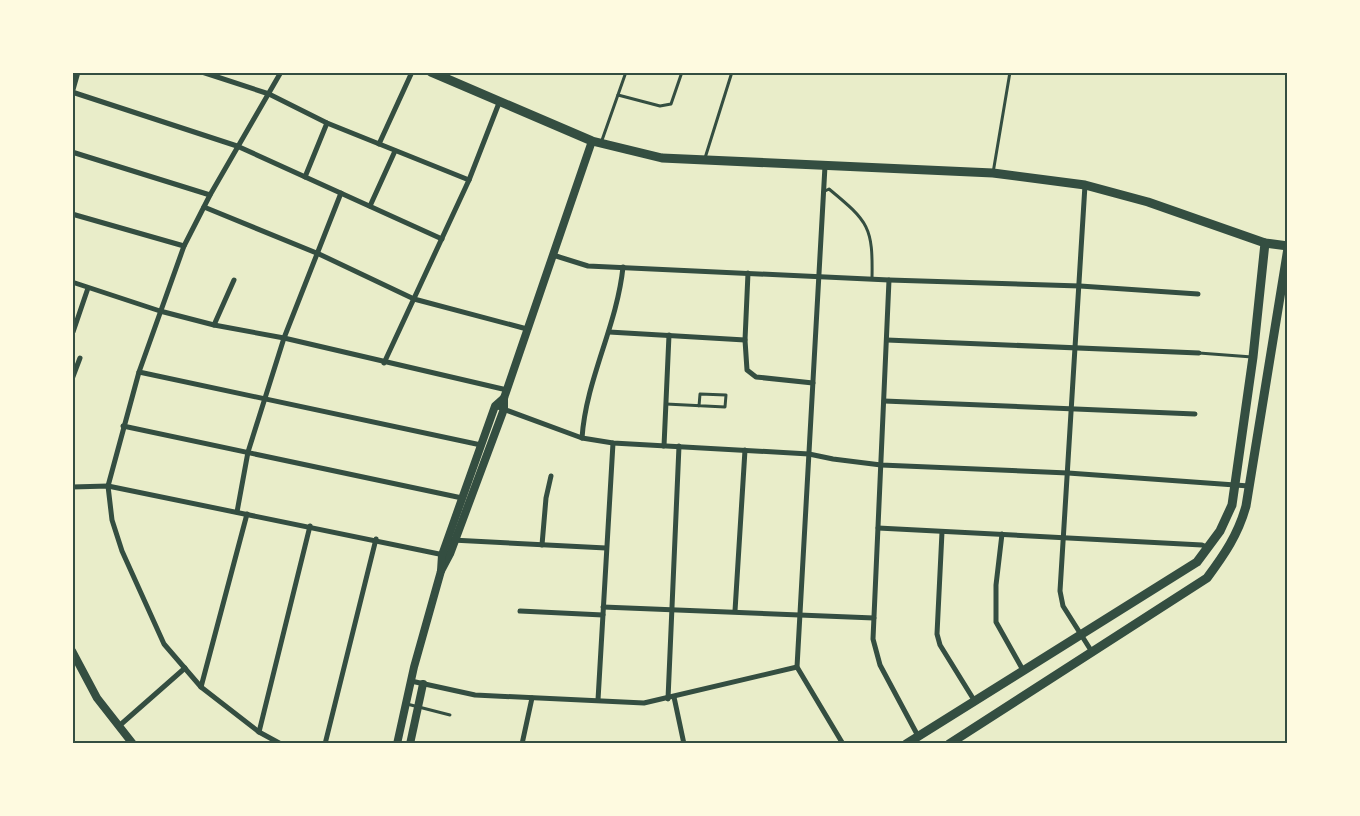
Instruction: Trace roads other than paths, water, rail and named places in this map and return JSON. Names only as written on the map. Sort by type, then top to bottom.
[{"type":"main road","points":[[431,72],[443,75],[499,103],[592,141],[662,158],[993,173],[1085,185],[1148,202],[1265,243],[1288,247],[1249,486],[1240,528],[1229,548],[1207,578],[949,744]]},
{"type":"main road","points":[[906,744],[1196,562],[1210,548],[1228,516],[1235,485],[1253,357],[1265,243]]},
{"type":"street","points":[[78,72],[73,92],[237,146],[442,239]]},
{"type":"street","points":[[202,72],[269,94],[327,123],[469,180]]},
{"type":"street","points":[[281,72],[210,194],[184,246],[139,372],[108,486],[112,520],[134,582],[164,644],[201,687],[259,732],[281,744]]},
{"type":"street","points":[[379,144],[412,72]]},
{"type":"street","points":[[384,363],[469,180],[499,103]]},
{"type":"street","points":[[305,177],[327,123]]},
{"type":"street","points":[[397,744],[411,682],[446,555],[504,409],[506,394],[527,329],[592,141]]},
{"type":"street","points":[[370,206],[395,151]]},
{"type":"street","points":[[72,152],[210,194]]},
{"type":"street","points":[[825,166],[797,667],[843,744]]},
{"type":"street","points":[[1085,185],[1060,591],[1063,606],[1092,652]]},
{"type":"street","points":[[237,512],[248,452],[264,399],[284,338],[319,254],[341,193]]},
{"type":"street","points":[[204,207],[319,254],[414,299],[527,329]]},
{"type":"street","points":[[72,214],[184,246]]},
{"type":"street","points":[[553,255],[588,266],[890,280],[1080,286],[1198,294]]},
{"type":"street","points":[[582,438],[584,410],[620,296],[623,267]]},
{"type":"street","points":[[748,273],[745,340],[746,366],[753,376],[813,383]]},
{"type":"street","points":[[214,325],[234,280]]},
{"type":"street","points":[[890,280],[873,638],[877,657],[918,736]]},
{"type":"street","points":[[72,282],[160,311],[214,325],[284,338],[506,394]]},
{"type":"street","points":[[73,332],[88,288]]},
{"type":"street","points":[[609,332],[745,340]]},
{"type":"street","points":[[664,446],[669,335]]},
{"type":"street","points":[[887,340],[1075,350],[1199,353]]},
{"type":"street","points":[[72,379],[80,358]]},
{"type":"street","points":[[139,372],[481,445]]},
{"type":"street","points":[[451,540],[462,498],[495,406],[506,394]]},
{"type":"street","points":[[884,401],[1195,414]]},
{"type":"street","points":[[495,406],[582,438],[613,442],[809,454],[881,465],[1068,473],[1249,486]]},
{"type":"street","points":[[123,426],[462,498]]},
{"type":"street","points":[[598,700],[613,442]]},
{"type":"street","points":[[668,699],[670,609],[679,446]]},
{"type":"street","points":[[735,611],[745,450]]},
{"type":"street","points":[[542,545],[546,498],[551,476]]},
{"type":"street","points":[[72,487],[108,486],[376,539],[446,555]]},
{"type":"street","points":[[201,687],[247,514]]},
{"type":"street","points":[[259,732],[310,526]]},
{"type":"street","points":[[878,528],[1202,545],[1210,548]]},
{"type":"street","points":[[942,532],[937,634],[940,645],[974,700]]},
{"type":"street","points":[[1002,534],[996,585],[996,622],[1023,670]]},
{"type":"street","points":[[325,744],[376,539]]},
{"type":"street","points":[[451,540],[606,548]]},
{"type":"street","points":[[603,607],[874,618]]},
{"type":"street","points":[[520,611],[603,615]]},
{"type":"street","points":[[72,651],[88,685],[133,744]]},
{"type":"street","points":[[411,682],[475,695],[644,703],[668,699],[797,667]]},
{"type":"street","points":[[119,726],[185,668]]},
{"type":"street","points":[[410,744],[423,684]]},
{"type":"street","points":[[674,697],[684,744]]},
{"type":"street","points":[[522,744],[532,698]]},
{"type":"street","points":[[266,744],[269,737]]},
{"type":"lane","points":[[601,143],[626,72]]},
{"type":"lane","points":[[618,95],[660,106],[671,104],[682,72]]},
{"type":"lane","points":[[704,161],[732,72]]},
{"type":"lane","points":[[993,173],[1010,72]]},
{"type":"lane","points":[[823,192],[829,189],[862,219],[872,244],[872,279]]},
{"type":"lane","points":[[1199,353],[1253,357]]},
{"type":"lane","points":[[666,404],[699,406],[725,407],[726,395],[700,394],[699,406]]},
{"type":"lane","points":[[406,704],[450,715]]},
{"type":"lane","points":[[402,724],[413,726]]}]
